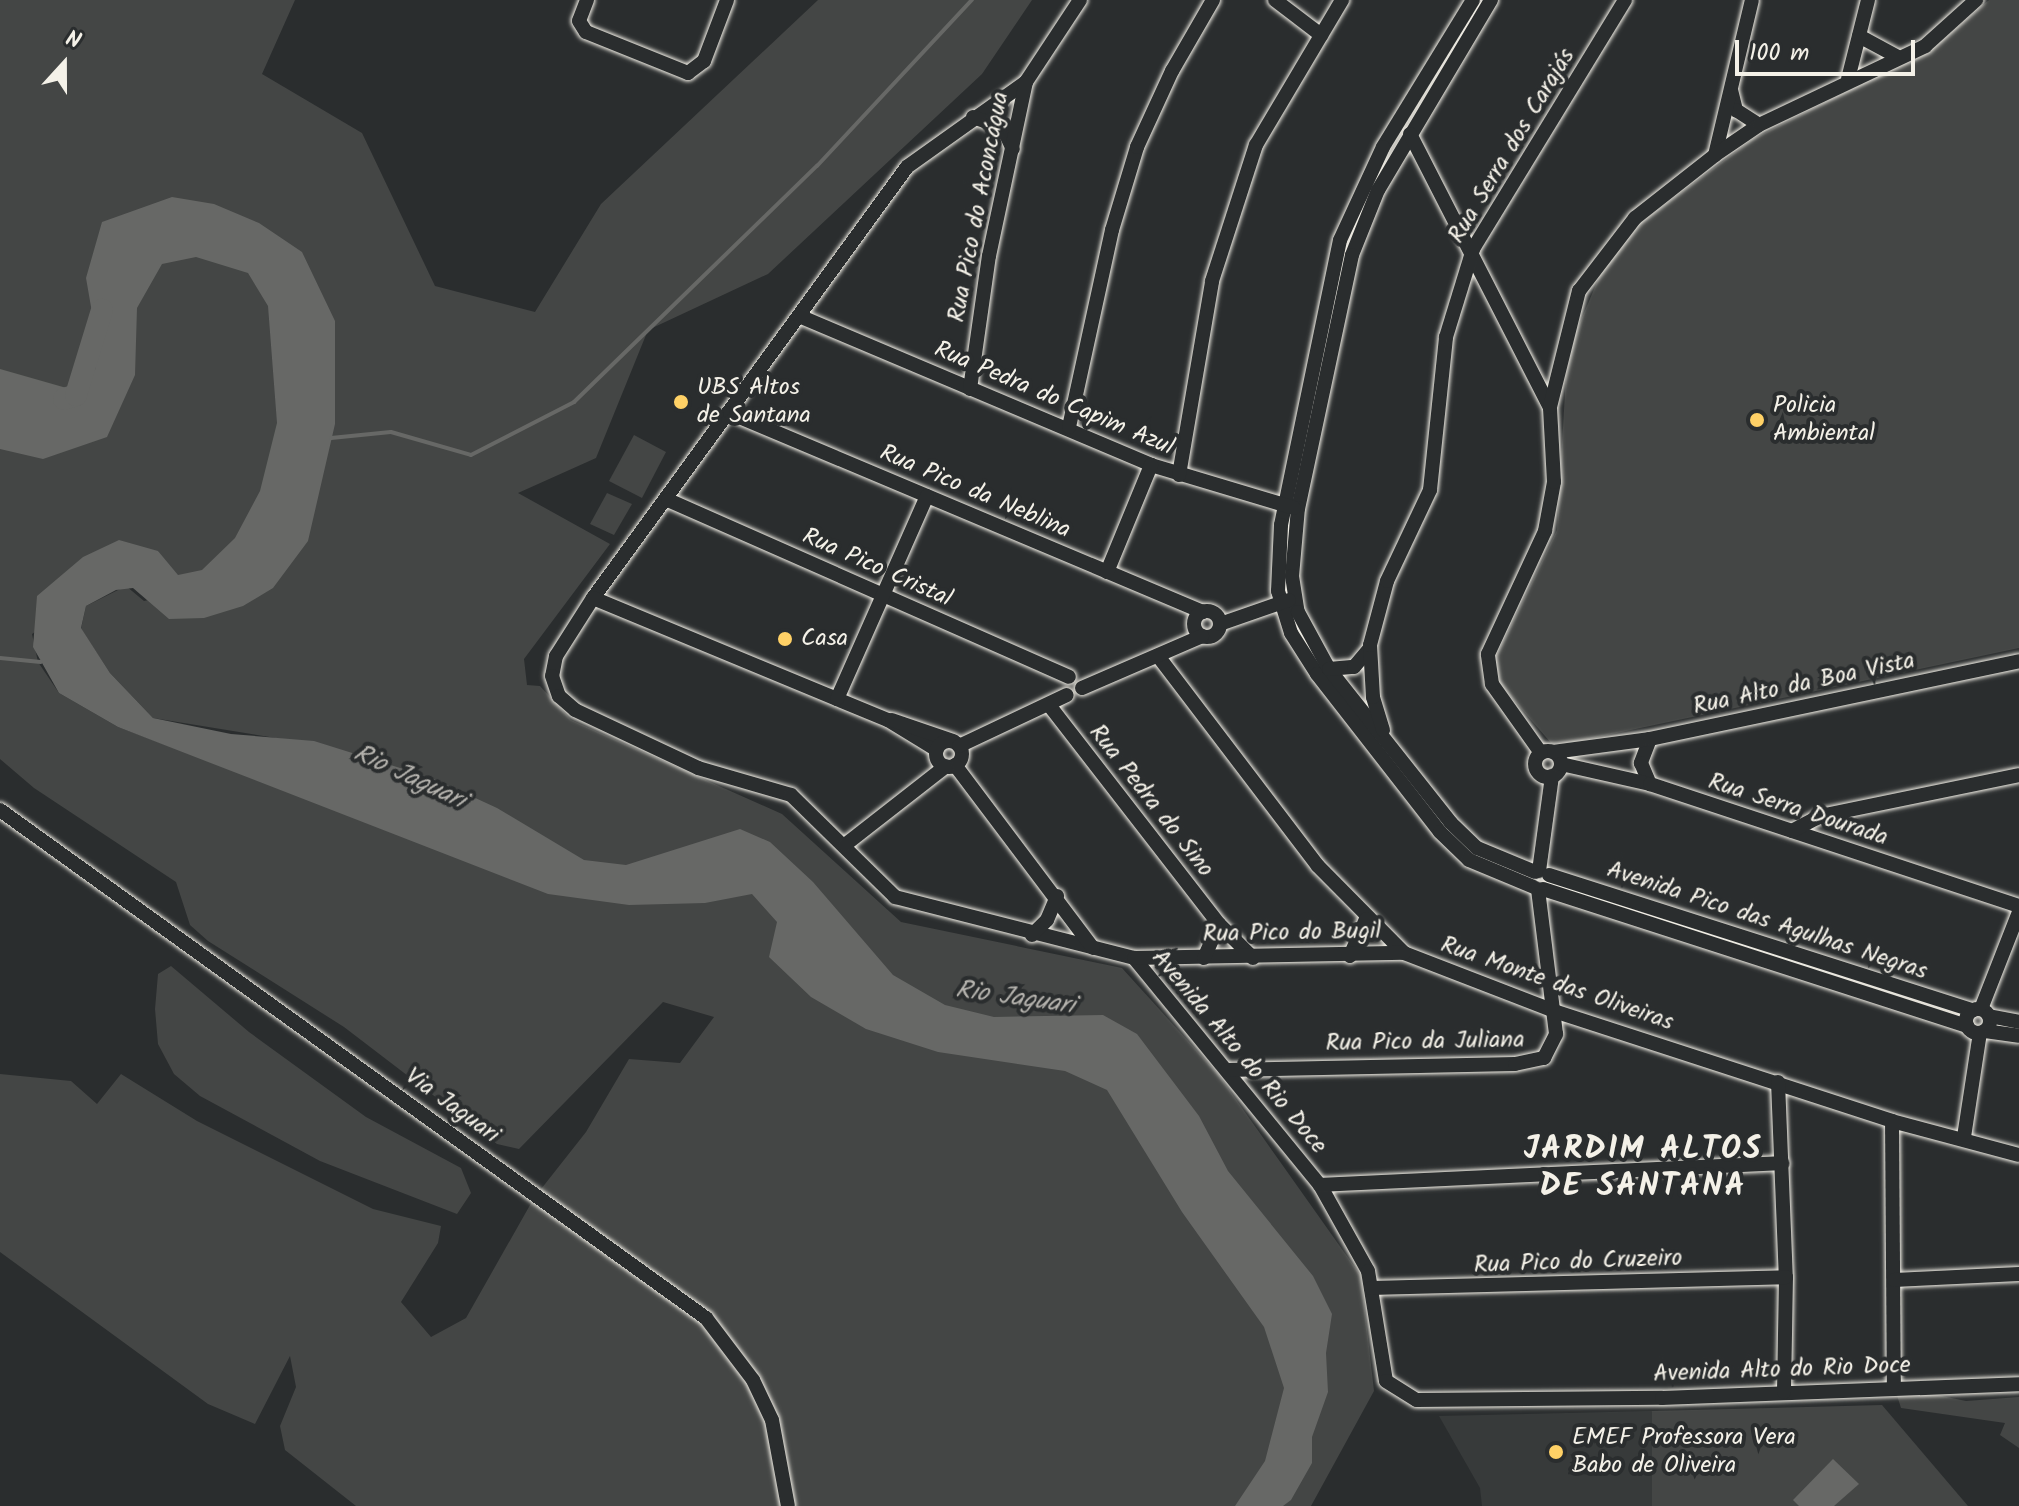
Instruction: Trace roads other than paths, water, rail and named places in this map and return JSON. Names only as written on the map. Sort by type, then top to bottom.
[{"type":"street","points":[[587,0],[579,21],[586,32],[688,73],[704,61],[727,0]]},
{"type":"street","name":"Avenida Alto do Rio Doce","points":[[1080,0],[1026,82],[907,167],[668,500],[593,598],[553,665],[554,687],[565,704],[698,768],[791,795],[895,897],[1032,935],[1134,958],[1320,1185],[1361,1254],[1371,1288],[1386,1381],[1417,1400],[2019,1384]]},
{"type":"street","points":[[1069,427],[1112,230],[1137,147],[1172,71],[1213,0]]},
{"type":"street","points":[[1275,0],[1321,35]]},
{"type":"street","points":[[1179,475],[1212,281],[1256,145],[1342,0]]},
{"type":"street","name":"Avenida Pico das Agulhas Negras","points":[[1291,507],[1328,285],[1348,217],[1473,0]]},
{"type":"street","name":"Avenida Pico das Agulhas Negras","points":[[1490,0],[1369,208],[1352,255],[1278,553],[1291,633],[1317,674],[1440,832],[1469,860],[2019,1022]]},
{"type":"street","name":"Rua Serra dos Carajás","points":[[1386,738],[1373,697],[1370,645],[1387,581],[1430,490],[1446,337],[1473,249],[1625,0]]},
{"type":"street","points":[[1715,155],[1752,0]]},
{"type":"street","points":[[1848,79],[1868,0]]},
{"type":"street","points":[[1550,762],[1492,684],[1488,654],[1524,585],[1545,531],[1554,482],[1550,407],[1566,326],[1601,255],[1635,218],[1759,125],[1848,79],[1938,38],[1976,0]]},
{"type":"street","points":[[1859,36],[1898,57]]},
{"type":"street","name":"Rua Pico do Aconcágua","points":[[970,389],[989,256],[1014,153],[1026,82]]},
{"type":"street","points":[[1731,85],[1736,110],[1759,125]]},
{"type":"street","points":[[973,117],[1003,128],[1014,153]]},
{"type":"street","points":[[1410,134],[1473,249],[1550,407]]},
{"type":"street","name":"Rua Pedra do Capim Azul","points":[[799,316],[970,389],[1069,427],[1151,465],[1291,507]]},
{"type":"street","name":"Rua Pico da Neblina","points":[[730,413],[1213,617]]},
{"type":"street","points":[[1107,572],[1151,465]]},
{"type":"street","points":[[837,699],[927,496]]},
{"type":"street","name":"Rua Pico Cristal","points":[[668,500],[1069,677]]},
{"type":"street","points":[[593,598],[888,720],[937,750],[1057,896],[1093,948]]},
{"type":"street","points":[[1202,636],[1195,621],[1252,612],[1287,601]]},
{"type":"street","name":"Avenida Pico das Agulhas Negras","points":[[1287,601],[1329,669],[1451,823],[1477,848],[1540,880],[1977,1030],[2019,1036]]},
{"type":"street","points":[[937,750],[1067,695],[1077,695],[1082,688],[1202,636],[1214,635],[1213,617]]},
{"type":"street","points":[[1329,669],[1354,667],[1364,661],[1370,645]]},
{"type":"street","name":"Rua Monte das Oliveiras","points":[[1158,656],[1318,866],[1366,919],[1404,953],[1554,1011],[1892,1121],[1964,1137],[2019,1155]]},
{"type":"street","name":"Rua Alto da Boa Vista","points":[[1550,762],[1596,746],[1650,739],[2019,661]]},
{"type":"street","points":[[1067,695],[1062,684],[1069,677],[1079,678],[1082,688]]},
{"type":"street","name":"Rua Pedra do Sino","points":[[1049,705],[1219,924],[1253,958]]},
{"type":"street","points":[[845,845],[962,757],[956,744],[912,723],[888,720]]},
{"type":"street","points":[[1650,739],[1641,763],[1650,784]]},
{"type":"street","name":"Rua Serra Dourada","points":[[1550,762],[1650,784],[2019,906]]},
{"type":"street","name":"Rua Pico da Juliana","points":[[1227,1070],[1534,1063],[1553,1049],[1554,1011],[1540,880],[1550,762]]},
{"type":"street","points":[[1792,831],[1820,816],[2019,775]]},
{"type":"street","name":"Via Jaguari","points":[[0,810],[706,1318],[753,1380],[772,1420],[788,1506]]},
{"type":"street","points":[[1032,935],[1047,920],[1057,896]]},
{"type":"street","points":[[1964,1137],[1981,1012],[2019,912]]},
{"type":"street","points":[[1350,956],[1366,919]]},
{"type":"street","points":[[1204,958],[1219,924]]},
{"type":"street","name":"Rua Pico do Bugil","points":[[1134,958],[1404,953]]},
{"type":"street","points":[[1977,1030],[1981,1012]]},
{"type":"street","points":[[1778,1082],[1786,1277],[1784,1392]]},
{"type":"street","points":[[1892,1121],[1894,1386]]},
{"type":"street","points":[[1320,1185],[1782,1163]]},
{"type":"street","points":[[1894,1280],[2019,1274]]},
{"type":"street","name":"Rua Pico do Cruzeiro","points":[[1371,1288],[1786,1277]]},
{"type":"water","points":[[172,197],[214,204],[259,223],[302,252],[335,321],[335,424],[308,541],[273,588],[243,606],[204,618],[169,619],[133,588],[116,590],[86,606],[81,628],[110,673],[153,718],[231,734],[314,741],[432,778],[497,808],[584,860],[626,865],[740,829],[770,842],[813,882],[893,975],[945,1005],[994,1017],[1103,1015],[1137,1034],[1199,1116],[1228,1171],[1313,1276],[1332,1314],[1326,1353],[1328,1392],[1312,1437],[1312,1463],[1291,1500],[1283,1506],[1235,1506],[1265,1461],[1284,1388],[1264,1327],[1182,1212],[1107,1090],[1065,1071],[938,1052],[866,1029],[811,997],[769,957],[777,922],[752,894],[705,903],[629,905],[548,894],[118,727],[59,693],[33,647],[37,596],[83,557],[119,540],[158,551],[178,575],[202,570],[235,538],[260,491],[277,423],[268,306],[248,273],[196,257],[162,264],[137,308],[135,375],[107,437],[43,459],[0,449],[0,369],[70,389],[95,370],[98,347],[86,278],[102,222]]},
{"type":"water","points":[[1833,1459],[1859,1484],[1834,1506],[1799,1506],[1793,1500]]},
{"type":"waterway","points":[[331,438],[391,432],[471,455],[574,402],[817,166],[972,0]]},
{"type":"waterway","name":"Rio Jaguari","points":[[64,399],[76,395],[102,310]]},
{"type":"waterway","points":[[0,658],[41,662]]},
{"type":"place","name":"UBS Altos de Santana","points":[[681,402]]},
{"type":"place","name":"Policia Ambiental","points":[[1757,420]]},
{"type":"place","name":"Casa","points":[[785,639]]},
{"type":"place","name":"EMEF Professora Vera Babo de Oliveira","points":[[1556,1452]]},
{"type":"district","name":"JARDIM ALTOS DE SANTANA","points":[[1643,1170]]}]
